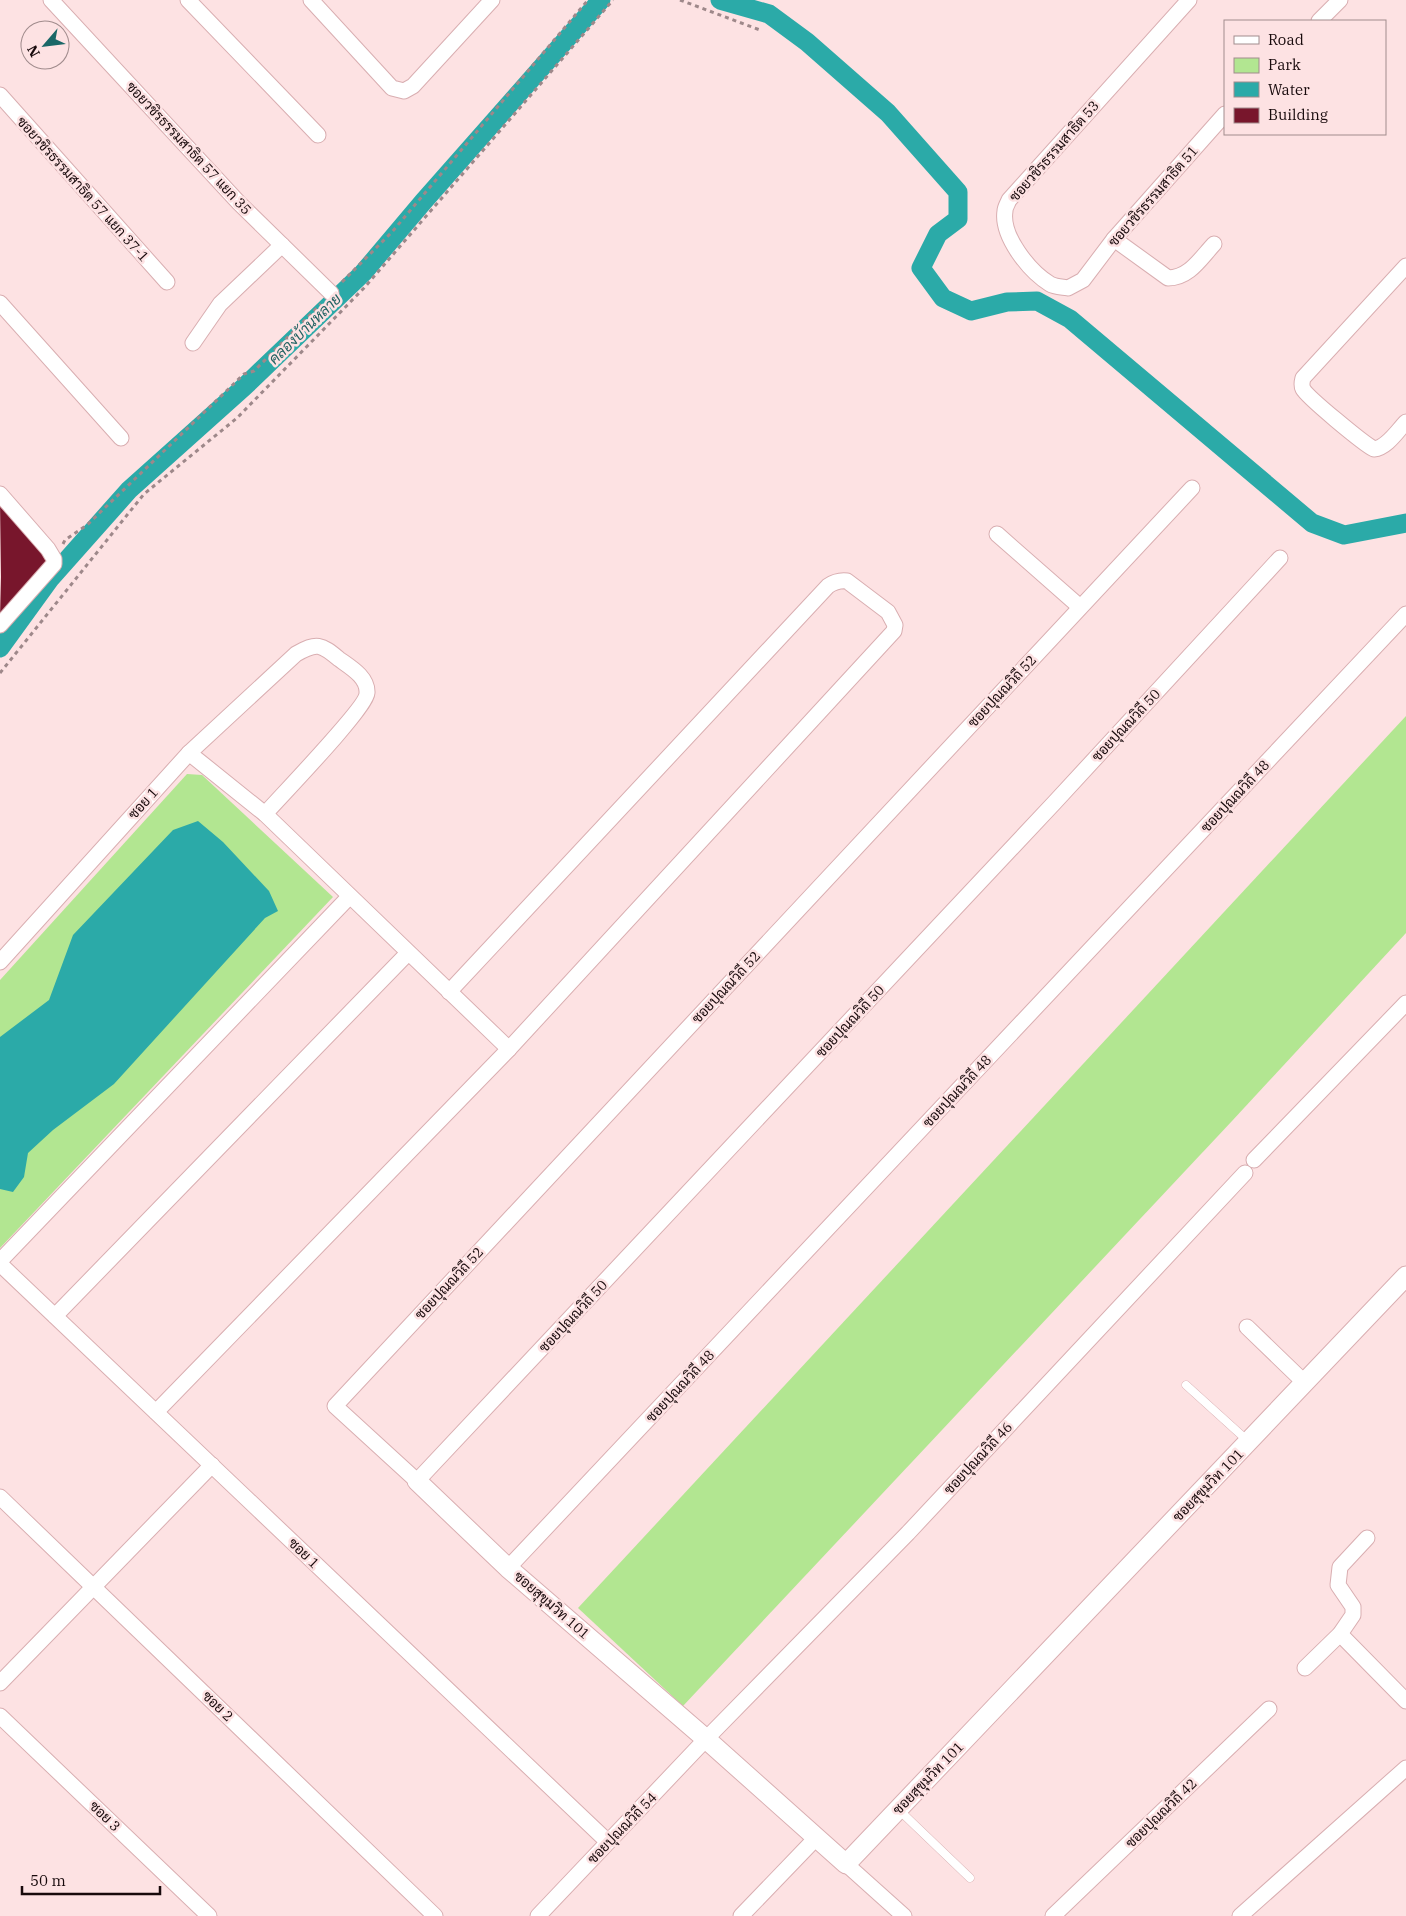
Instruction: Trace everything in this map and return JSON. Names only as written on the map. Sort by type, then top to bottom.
[{"type":"street","name":"ซอยวชิรธรรมสาธิต 57 แยก 35","points":[[51,0],[239,203],[331,293]]},
{"type":"street","points":[[188,0],[318,135]]},
{"type":"street","points":[[311,0],[392,88],[404,91],[413,86],[492,0]]},
{"type":"street","name":"ซอยวชิรธรรมสาธิต 53","points":[[1082,280],[1068,288],[1050,284],[1033,270],[1017,252],[1005,228],[1005,210],[1009,200],[1189,0]]},
{"type":"street","points":[[1320,20],[1340,0]]},
{"type":"street","name":"ซอยวชิรธรรมสาธิต 57 แยก 37-1","points":[[0,95],[167,282]]},
{"type":"street","name":"ซอยวชิรธรรมสาธิต 51","points":[[1082,280],[1114,239],[1224,115]]},
{"type":"street","points":[[1114,239],[1168,278],[1178,278],[1187,273],[1214,244]]},
{"type":"street","points":[[193,343],[220,304],[282,245]]},
{"type":"street","points":[[1406,266],[1304,378],[1302,385],[1304,391],[1374,449],[1378,449],[1385,444],[1406,422]]},
{"type":"street","points":[[0,303],[121,438]]},
{"type":"street","name":"ซอยปุณณวิถี 52","points":[[417,1481],[335,1406],[1192,488]]},
{"type":"street","points":[[0,494],[52,554],[54,559],[54,564],[0,625]]},
{"type":"street","points":[[997,534],[1080,607]]},
{"type":"street","name":"ซอยปุณณวิถี 50","points":[[417,1481],[1048,809],[1280,558]]},
{"type":"street","points":[[156,1412],[509,1049],[894,632],[895,625],[888,612],[847,581],[841,580],[828,586],[449,992]]},
{"type":"street","name":"ซอยปุณณวิถี 48","points":[[508,1568],[1406,614]]},
{"type":"street","name":"ซอย 1","points":[[0,962],[189,753],[296,654],[308,647],[317,645],[325,647],[361,676],[368,692],[366,699],[342,729],[264,814]]},
{"type":"street","points":[[189,753],[264,814],[509,1049]]},
{"type":"street","points":[[0,1263],[349,897]]},
{"type":"street","points":[[55,1316],[408,953]]},
{"type":"street","points":[[1254,1160],[1406,1003]]},
{"type":"street","name":"ซอยปุณณวิถี 46","points":[[706,1739],[908,1533],[1244,1172]]},
{"type":"street","name":"ซอย 1","points":[[0,1263],[608,1842]]},
{"type":"street","name":"ซอยสุขุมวิท 101","points":[[417,1481],[508,1568],[706,1739],[846,1864],[1406,1276]]},
{"type":"street","points":[[1247,1327],[1305,1383]]},
{"type":"street","points":[[0,1683],[212,1465]]},
{"type":"street","name":"ซอย 2","points":[[0,1496],[435,1916]]},
{"type":"street","points":[[1305,1668],[1340,1634],[1352,1615],[1352,1607],[1338,1585],[1340,1567],[1367,1538]]},
{"type":"street","points":[[1340,1634],[1406,1701]]},
{"type":"street","name":"ซอยปุณณวิถี 42","points":[[1053,1916],[1269,1709]]},
{"type":"street","name":"ซอย 3","points":[[0,1716],[209,1916]]},
{"type":"street","name":"ซอยปุณณวิถี 54","points":[[538,1916],[706,1739]]},
{"type":"street","points":[[1240,1916],[1406,1768]]},
{"type":"street","points":[[741,1916],[816,1838]]},
{"type":"street","points":[[846,1864],[904,1916]]},
{"type":"lane","points":[[1186,1385],[1249,1442]]},
{"type":"lane","points":[[898,1809],[970,1878]]},
{"type":"path","points":[[62,548],[65,540],[87,525],[244,374],[254,371],[392,232],[588,0]]},
{"type":"path","points":[[0,673],[144,494],[237,418],[364,288],[613,0]]},
{"type":"path","points":[[680,0],[760,30]]},
{"type":"green space","points":[[1406,716],[1406,933],[683,1706],[578,1608]]},
{"type":"green space","points":[[187,774],[202,775],[333,897],[0,1248],[0,980]]},
{"type":"water","points":[[198,821],[223,842],[269,891],[278,911],[265,918],[114,1084],[53,1130],[28,1153],[24,1177],[13,1192],[0,1189],[0,1037],[49,1000],[73,935],[173,830]]},
{"type":"building","points":[[0,502],[50,561],[0,617],[1,577]]},
{"type":"waterway","name":"คลองบ้านหลาย","points":[[0,648],[50,579],[129,490],[244,387],[363,273],[601,0]]},
{"type":"waterway","points":[[720,0],[769,14],[807,42],[888,113],[958,192],[958,219],[938,234],[921,268],[943,298],[971,311],[1007,302],[1037,301],[1070,319],[1312,523],[1344,535],[1406,523]]}]
